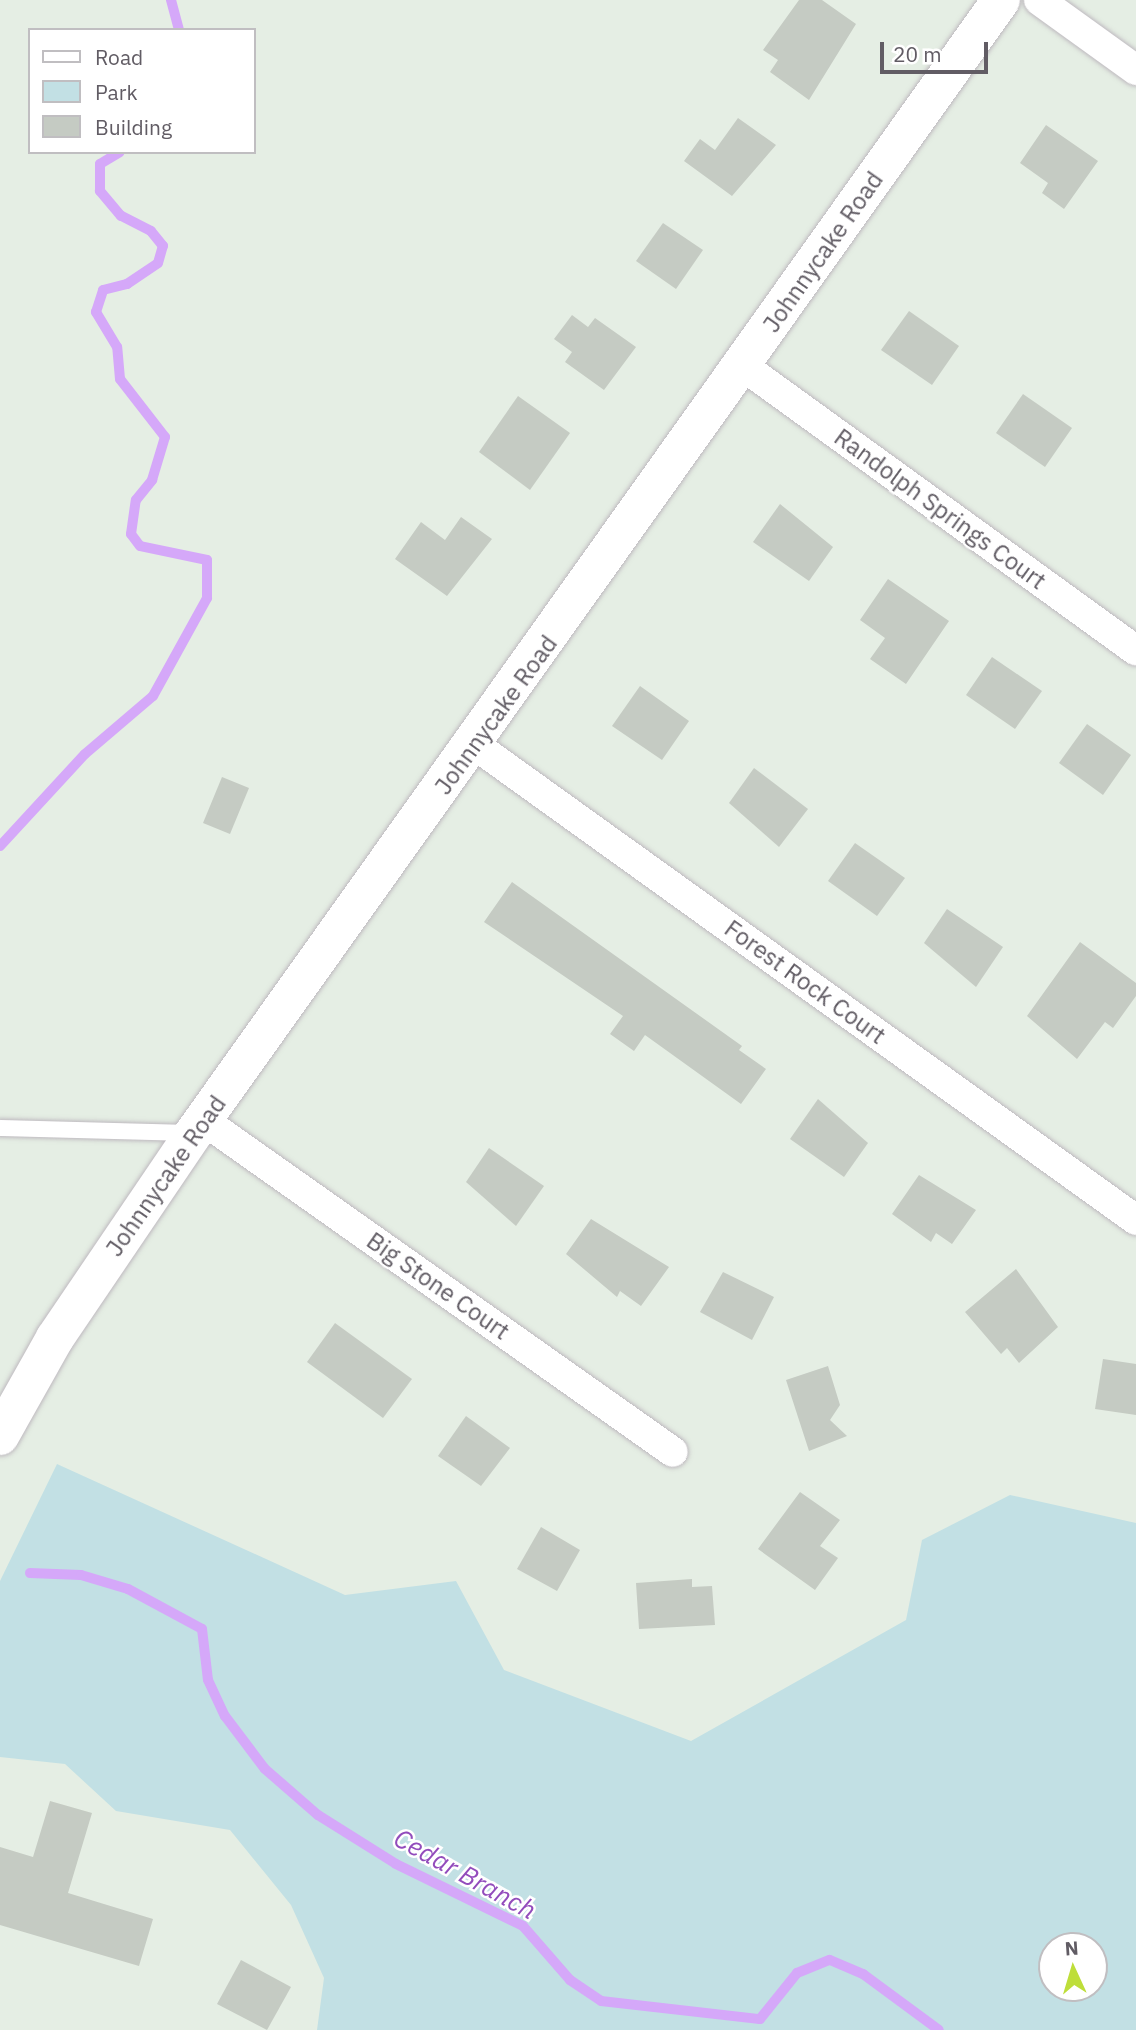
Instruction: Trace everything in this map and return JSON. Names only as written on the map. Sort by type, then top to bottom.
[{"type":"street","name":"Johnnycake Road","points":[[0,1436],[55,1338],[198,1127],[475,745],[1001,0]]},
{"type":"street","points":[[1039,0],[1136,70]]},
{"type":"street","name":"Randolph Springs Court","points":[[743,366],[1136,651]]},
{"type":"street","name":"Forest Rock Court","points":[[475,745],[1136,1220]]},
{"type":"street","name":"Big Stone Court","points":[[198,1127],[673,1452]]},
{"type":"lane","points":[[0,1128],[198,1127]]},
{"type":"green space","points":[[57,1464],[345,1595],[456,1581],[504,1670],[691,1741],[906,1620],[922,1540],[1010,1495],[1136,1523],[1136,2030],[317,2030],[324,1978],[291,1905],[230,1830],[116,1811],[65,1764],[0,1757],[0,1581]]},
{"type":"building","points":[[799,0],[822,0],[856,24],[809,100],[770,72],[778,60],[763,50]]},
{"type":"building","points":[[738,118],[776,145],[732,196],[684,161],[700,139],[715,150]]},
{"type":"building","points":[[1046,125],[1098,161],[1064,209],[1042,193],[1048,183],[1020,163]]},
{"type":"building","points":[[663,223],[703,250],[676,289],[636,261]]},
{"type":"building","points":[[909,311],[959,346],[932,385],[881,350]]},
{"type":"building","points":[[572,315],[588,327],[595,318],[636,347],[604,390],[565,362],[572,352],[554,339]]},
{"type":"building","points":[[1023,394],[1072,428],[1045,467],[996,433]]},
{"type":"building","points":[[518,396],[570,433],[530,490],[479,452]]},
{"type":"building","points":[[780,504],[833,547],[809,581],[753,542]]},
{"type":"building","points":[[461,517],[492,539],[447,596],[395,559],[421,522],[445,540]]},
{"type":"building","points":[[888,579],[949,621],[906,684],[870,659],[885,638],[860,620]]},
{"type":"building","points":[[992,657],[1042,691],[1015,729],[966,695]]},
{"type":"building","points":[[640,686],[689,721],[662,760],[612,726]]},
{"type":"building","points":[[1087,724],[1131,755],[1103,795],[1059,763]]},
{"type":"building","points":[[754,768],[808,809],[779,847],[729,803]]},
{"type":"building","points":[[222,777],[249,788],[230,834],[203,823]]},
{"type":"building","points":[[855,843],[905,878],[877,916],[828,881]]},
{"type":"building","points":[[512,882],[742,1046],[739,1050],[766,1069],[741,1104],[645,1035],[634,1051],[610,1034],[623,1016],[484,922]]},
{"type":"building","points":[[947,909],[1003,947],[976,987],[924,943]]},
{"type":"building","points":[[1080,942],[1136,983],[1136,996],[1113,1028],[1105,1022],[1077,1059],[1027,1016]]},
{"type":"building","points":[[818,1099],[868,1143],[844,1177],[790,1139]]},
{"type":"building","points":[[489,1148],[544,1186],[516,1226],[466,1182]]},
{"type":"building","points":[[919,1175],[976,1210],[952,1244],[936,1233],[931,1242],[892,1214]]},
{"type":"building","points":[[591,1219],[669,1267],[641,1306],[620,1291],[617,1297],[566,1254]]},
{"type":"building","points":[[1016,1269],[1058,1327],[1019,1363],[1007,1348],[1001,1354],[965,1312]]},
{"type":"building","points":[[723,1272],[774,1297],[752,1340],[700,1312]]},
{"type":"building","points":[[335,1323],[412,1379],[383,1418],[307,1362]]},
{"type":"building","points":[[1103,1359],[1136,1364],[1136,1415],[1095,1409]]},
{"type":"building","points":[[828,1366],[840,1405],[830,1420],[847,1436],[809,1451],[786,1380]]},
{"type":"building","points":[[466,1416],[510,1448],[481,1486],[438,1456]]},
{"type":"building","points":[[800,1492],[840,1520],[820,1546],[838,1558],[815,1590],[758,1549]]},
{"type":"building","points":[[541,1527],[580,1550],[557,1591],[517,1569]]},
{"type":"building","points":[[692,1579],[692,1587],[712,1586],[715,1625],[639,1629],[636,1583]]},
{"type":"building","points":[[50,1801],[92,1813],[68,1893],[153,1919],[139,1966],[0,1925],[0,1847],[33,1857]]},
{"type":"building","points":[[241,1960],[291,1987],[267,2030],[217,2004]]},
{"type":"waterway","points":[[171,0],[178,28]]},
{"type":"waterway","points":[[0,846],[85,754],[153,696],[207,598],[207,560],[140,546],[131,534],[136,500],[152,480],[165,437],[120,379],[117,347],[96,312],[103,290],[127,284],[158,263],[163,246],[151,231],[121,216],[100,191],[100,164],[117,154]]},
{"type":"waterway","name":"Cedar Branch","points":[[30,1573],[81,1575],[128,1589],[202,1629],[208,1680],[225,1716],[265,1769],[318,1815],[396,1864],[523,1926],[570,1980],[601,2001],[760,2019],[797,1973],[830,1960],[863,1974],[939,2030]]}]
